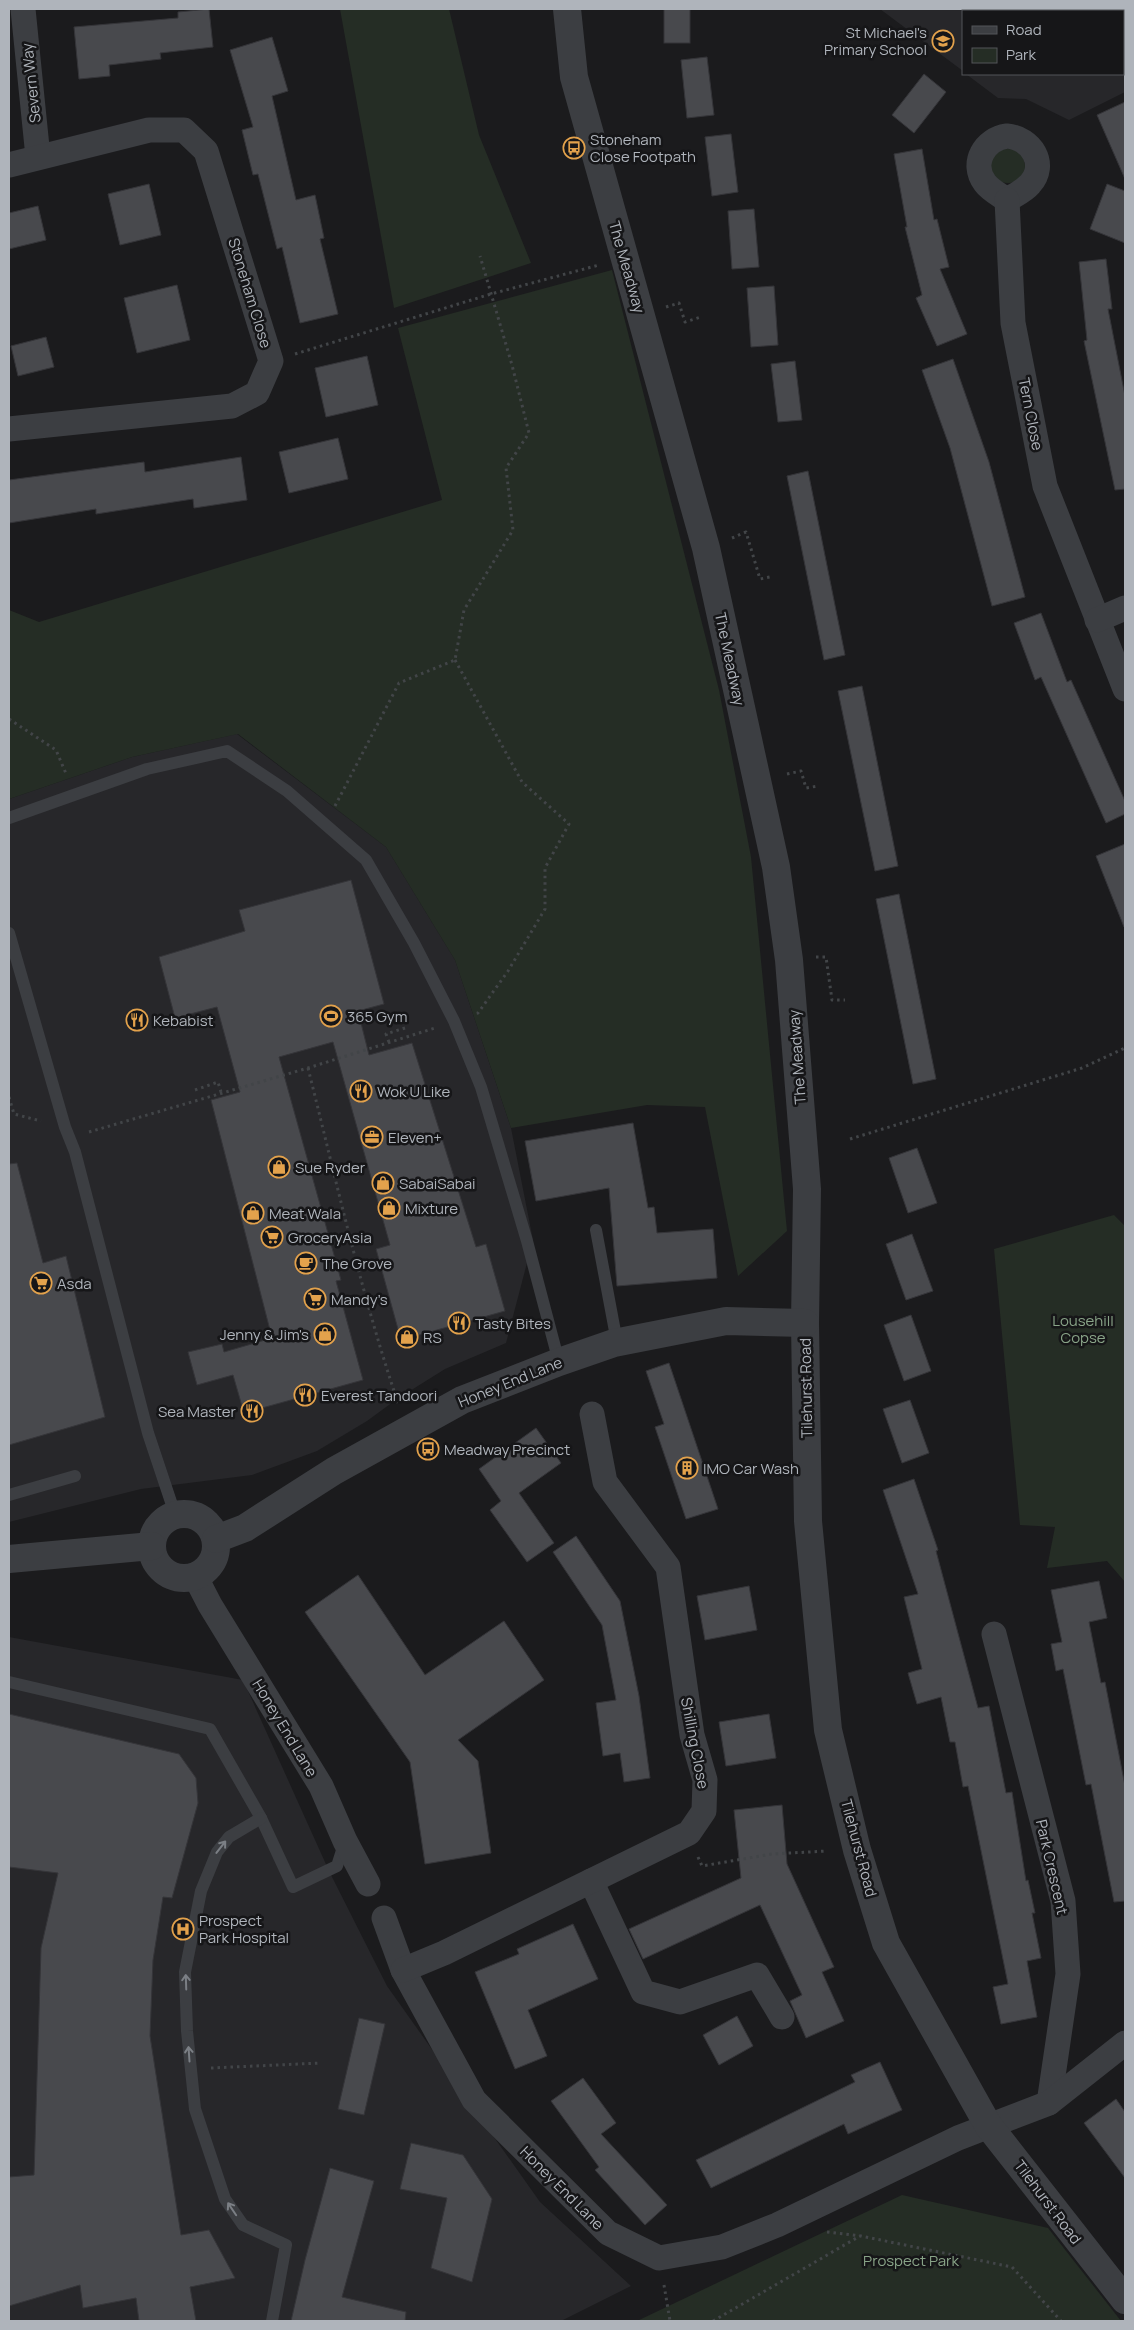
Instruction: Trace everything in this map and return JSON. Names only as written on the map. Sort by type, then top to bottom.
[{"type":"street","name":"Severn Way","points":[[23,9],[38,157]]},
{"type":"street","name":"The Meadway","points":[[567,9],[574,77],[706,548],[776,867],[789,960],[807,1189],[805,1323]]},
{"type":"street","name":"Stoneham Close","points":[[9,165],[149,130],[184,130],[206,151],[271,361],[257,393],[232,406],[9,429]]},
{"type":"street","name":"Tern Close","points":[[1007,200],[1013,323],[1045,486],[1125,689]]},
{"type":"street","points":[[1097,620],[1125,608]]},
{"type":"street","name":"Honey End Lane","points":[[216,1539],[245,1528],[334,1470],[462,1400],[559,1362],[617,1342],[726,1321],[805,1323]]},
{"type":"street","name":"Tilehurst Road","points":[[805,1323],[808,1521],[820,1663],[828,1730],[857,1850],[886,1943],[988,2124],[1125,2300]]},
{"type":"street","name":"Shilling Close","points":[[403,1970],[444,1953],[689,1833],[704,1811],[706,1780],[692,1735],[668,1567],[605,1482],[592,1414]]},
{"type":"street","points":[[175,1514],[196,1515],[212,1529],[216,1539],[214,1557],[210,1566],[195,1576],[185,1578],[166,1572],[158,1565],[152,1546],[158,1526],[175,1514]]},
{"type":"street","points":[[9,1559],[152,1546]]},
{"type":"street","name":"Honey End Lane","points":[[195,1576],[210,1606],[321,1786],[345,1840],[368,1884]]},
{"type":"street","name":"Park Crescent","points":[[994,1634],[1063,1902],[1068,1974],[1049,2103]]},
{"type":"street","points":[[591,1882],[643,1992],[680,2002],[757,1975],[782,2017]]},
{"type":"street","name":"Honey End Lane","points":[[384,1918],[403,1970],[474,2100],[608,2233],[659,2258]]},
{"type":"street","points":[[659,2258],[722,2247],[777,2225],[988,2124],[1049,2103],[1125,2043]]},
{"type":"lane","points":[[9,818],[147,769],[227,751],[286,791],[366,860],[414,943],[453,1020],[481,1087],[527,1241],[559,1362]]},
{"type":"lane","points":[[9,933],[65,1127],[77,1160],[148,1433],[175,1514]]},
{"type":"lane","points":[[596,1230],[617,1342]]},
{"type":"lane","points":[[9,1495],[74,1476]]},
{"type":"lane","points":[[9,1682],[210,1729],[261,1818],[293,1887],[337,1866],[345,1840]]},
{"type":"lane","points":[[261,1818],[229,1836],[217,1852],[201,1891],[185,1972],[190,2068],[195,2108],[225,2198],[243,2225],[286,2245],[272,2321]]},
{"type":"path","points":[[9,1097],[14,1114],[88,1132],[308,1068],[478,1013],[545,909],[545,868],[569,824],[522,782],[455,660],[464,610],[513,530],[506,468],[529,433],[512,365],[480,256]]},
{"type":"path","points":[[271,361],[491,294],[596,265],[625,263]]},
{"type":"path","points":[[662,298],[664,307],[679,303],[685,322],[701,317]]},
{"type":"path","points":[[706,548],[746,532],[760,579],[770,577]]},
{"type":"path","points":[[325,824],[398,683],[455,660]]},
{"type":"path","points":[[9,719],[56,750],[75,794]]},
{"type":"path","points":[[787,774],[801,771],[806,788],[818,786]]},
{"type":"path","points":[[789,960],[826,956],[832,1000],[845,1000]]},
{"type":"path","points":[[389,1042],[386,1034],[408,1026]]},
{"type":"path","points":[[850,1139],[1082,1068],[1125,1048]]},
{"type":"path","points":[[308,1068],[357,1270],[378,1346],[401,1411]]},
{"type":"path","points":[[195,1090],[218,1082],[221,1092]]},
{"type":"path","points":[[689,1833],[702,1866],[772,1854],[857,1850]]},
{"type":"path","points":[[190,2068],[321,2063]]},
{"type":"path","points":[[824,2231],[861,2236],[1012,2266],[1061,2321]]},
{"type":"path","points":[[713,2321],[861,2236]]},
{"type":"path","points":[[659,2258],[670,2321]]},
{"type":"shaded area","name":"St Michael's Primary School","points":[[880,9],[1125,9],[1125,92],[1069,120],[1026,99],[998,98],[967,75],[1124,75],[1124,10],[962,10],[962,70]]},
{"type":"shaded area","points":[[237,734],[386,847],[455,960],[511,1128],[533,1240],[506,1343],[445,1369],[397,1399],[367,1421],[317,1451],[252,1475],[141,1489],[9,1522],[9,799],[132,757]]},
{"type":"shaded area","name":"Prospect Park Hospital","points":[[9,1637],[243,1680],[329,1871],[387,1986],[540,2202],[631,2286],[561,2321],[9,2321]]},
{"type":"green space","points":[[340,9],[449,9],[479,135],[531,263],[394,308]]},
{"type":"green space","points":[[1008,149],[1020,154],[1025,166],[1020,178],[1008,183],[996,178],[991,166],[996,154]]},
{"type":"green space","points":[[612,270],[719,690],[751,857],[787,1231],[738,1276],[705,1107],[647,1105],[511,1128],[455,960],[386,847],[238,734],[132,757],[9,799],[9,610],[39,622],[442,500],[398,328]]},
{"type":"green space","name":"Lousehill Copse","points":[[1114,1215],[1125,1226],[1125,1582],[1107,1561],[1047,1568],[1055,1527],[1020,1525],[994,1249]]},
{"type":"green space","name":"Prospect Park","points":[[902,2195],[1048,2228],[1121,2321],[637,2321]]},
{"type":"building","points":[[209,9],[213,47],[160,53],[161,59],[109,65],[110,76],[79,79],[74,27],[178,18],[178,12]]},
{"type":"building","points":[[664,9],[690,9],[690,43],[664,43]]},
{"type":"building","points":[[272,37],[288,91],[272,96],[296,200],[315,195],[324,238],[320,239],[338,314],[300,323],[282,247],[277,249],[258,174],[253,175],[242,130],[253,127],[230,50]]},
{"type":"building","points":[[707,57],[714,115],[687,118],[681,60]]},
{"type":"building","points":[[924,74],[946,92],[914,133],[892,115]]},
{"type":"building","points":[[1125,102],[1125,179],[1097,115]]},
{"type":"building","points":[[731,134],[738,192],[712,196],[705,137]]},
{"type":"building","points":[[922,149],[934,220],[937,219],[949,267],[940,269],[967,334],[937,346],[916,298],[922,295],[905,227],[907,227],[894,154]]},
{"type":"building","points":[[149,184],[161,235],[120,245],[108,194]]},
{"type":"building","points":[[1107,184],[1125,191],[1125,243],[1090,229]]},
{"type":"building","points":[[38,206],[46,240],[9,249],[9,213]]},
{"type":"building","points":[[754,209],[759,267],[732,269],[728,211]]},
{"type":"building","points":[[1106,259],[1112,309],[1108,309],[1125,396],[1125,489],[1115,490],[1084,341],[1087,340],[1079,262]]},
{"type":"building","points":[[177,285],[190,340],[137,353],[124,298]]},
{"type":"building","points":[[774,286],[778,345],[751,347],[747,288]]},
{"type":"building","points":[[46,337],[54,367],[18,376],[11,346]]},
{"type":"building","points":[[367,356],[378,405],[326,417],[315,368]]},
{"type":"building","points":[[953,359],[989,462],[1025,597],[992,606],[950,448],[922,370]]},
{"type":"building","points":[[795,361],[802,420],[778,422],[771,364]]},
{"type":"building","points":[[338,438],[348,479],[289,493],[279,452]]},
{"type":"building","points":[[241,457],[247,500],[194,508],[193,499],[96,514],[96,509],[9,523],[9,480],[144,462],[145,472]]},
{"type":"building","points":[[808,471],[845,655],[824,660],[787,476]]},
{"type":"building","points":[[1041,613],[1067,682],[1071,680],[1125,801],[1125,814],[1106,823],[1041,677],[1035,680],[1014,623]]},
{"type":"building","points":[[862,686],[898,866],[875,871],[838,691]]},
{"type":"building","points":[[1125,844],[1125,927],[1124,927],[1096,856]]},
{"type":"building","points":[[351,880],[384,1004],[358,1011],[369,1055],[412,1043],[476,1247],[486,1244],[505,1311],[401,1340],[376,1249],[390,1245],[333,1042],[279,1057],[341,1280],[336,1281],[363,1380],[244,1413],[233,1375],[197,1385],[188,1352],[222,1344],[224,1352],[272,1338],[211,1100],[240,1092],[217,1007],[175,1018],[159,957],[245,931],[239,910]]},
{"type":"building","points":[[899,894],[936,1079],[913,1084],[876,899]]},
{"type":"building","points":[[633,1123],[648,1208],[654,1207],[657,1233],[713,1229],[717,1278],[617,1286],[609,1188],[536,1201],[525,1141]]},
{"type":"building","points":[[917,1148],[937,1203],[908,1213],[889,1158]]},
{"type":"building","name":"Asda","points":[[17,1163],[43,1263],[66,1256],[105,1417],[9,1445],[9,1164]]},
{"type":"building","points":[[912,1234],[933,1291],[906,1300],[886,1244]]},
{"type":"building","points":[[911,1315],[931,1371],[904,1381],[884,1325]]},
{"type":"building","name":"IMO Car Wash","points":[[669,1363],[718,1509],[686,1519],[655,1427],[664,1424],[646,1371]]},
{"type":"building","points":[[910,1400],[929,1453],[902,1463],[883,1409]]},
{"type":"building","points":[[536,1428],[561,1463],[519,1493],[554,1543],[527,1562],[490,1510],[501,1501],[479,1469]]},
{"type":"building","points":[[914,1479],[938,1550],[936,1551],[978,1708],[989,1706],[1006,1793],[1012,1792],[1026,1881],[1028,1880],[1035,1913],[1032,1913],[1041,1958],[1027,1961],[1037,2017],[1001,2024],[993,1987],[1008,1984],[968,1786],[963,1787],[955,1742],[950,1742],[941,1697],[917,1704],[908,1673],[922,1669],[904,1597],[918,1594],[883,1490]]},
{"type":"building","points":[[576,1536],[620,1601],[639,1696],[650,1778],[624,1782],[620,1753],[603,1756],[596,1703],[616,1700],[602,1625],[553,1552]]},
{"type":"building","points":[[358,1575],[425,1675],[504,1621],[544,1680],[458,1740],[478,1761],[491,1853],[425,1864],[410,1762],[305,1612]]},
{"type":"building","points":[[1099,1581],[1107,1618],[1089,1622],[1101,1683],[1105,1682],[1125,1786],[1125,1901],[1114,1902],[1091,1784],[1086,1785],[1063,1669],[1056,1671],[1051,1644],[1062,1642],[1051,1590]]},
{"type":"building","points":[[749,1586],[757,1630],[705,1640],[697,1596]]},
{"type":"building","name":"Prospect Park Hospital","points":[[9,1714],[179,1754],[196,1778],[198,1803],[172,1898],[163,1897],[153,1960],[150,2036],[181,2235],[209,2230],[235,2278],[190,2287],[196,2321],[139,2321],[136,2298],[83,2308],[80,2285],[9,2306],[9,2177],[34,2175],[41,1948],[58,1873],[9,1867]]},
{"type":"building","points":[[769,1714],[776,1758],[726,1766],[719,1722]]},
{"type":"building","points":[[782,1805],[787,1864],[834,1967],[822,1972],[844,2021],[806,2038],[790,2001],[802,1995],[760,1905],[643,1959],[629,1929],[741,1878],[734,1810]]},
{"type":"building","points":[[573,1924],[598,1979],[528,2010],[547,2056],[515,2069],[475,1972],[519,1954],[517,1949]]},
{"type":"building","points":[[737,2016],[753,2046],[719,2065],[703,2035]]},
{"type":"building","points":[[359,2018],[385,2024],[364,2115],[338,2109]]},
{"type":"building","points":[[880,2062],[902,2110],[848,2134],[844,2124],[711,2188],[696,2160],[855,2082],[851,2075]]},
{"type":"building","points":[[583,2078],[616,2123],[601,2134],[667,2205],[645,2225],[595,2170],[599,2167],[551,2101]]},
{"type":"building","points":[[1116,2099],[1125,2112],[1125,2178],[1084,2123]]},
{"type":"building","points":[[411,2143],[463,2155],[492,2199],[472,2282],[431,2268],[447,2198],[400,2189]]},
{"type":"building","points":[[330,2168],[374,2181],[342,2297],[406,2312],[405,2321],[291,2321],[305,2260]]},
{"type":"place","name":"St Michael's Primary School","points":[[943,41]]},
{"type":"place","name":"Stoneham Close Footpath","points":[[574,148]]},
{"type":"place","name":"365 Gym","points":[[331,1016]]},
{"type":"place","name":"Kebabist","points":[[137,1020]]},
{"type":"place","name":"Wok U Like","points":[[361,1091]]},
{"type":"place","name":"Eleven+","points":[[372,1137]]},
{"type":"place","name":"Sue Ryder","points":[[279,1167]]},
{"type":"place","name":"SabaiSabai","points":[[383,1183]]},
{"type":"place","name":"Mixture","points":[[389,1208]]},
{"type":"place","name":"Meat Wala","points":[[253,1213]]},
{"type":"place","name":"GroceryAsia","points":[[272,1237]]},
{"type":"place","name":"The Grove","points":[[306,1263]]},
{"type":"place","name":"Asda","points":[[41,1283]]},
{"type":"place","name":"Mandy’s","points":[[315,1299]]},
{"type":"place","name":"Tasty Bites","points":[[459,1323]]},
{"type":"place","name":"Jenny & Jim's","points":[[325,1334]]},
{"type":"place","name":"RS","points":[[407,1337]]},
{"type":"place","name":"Everest Tandoori","points":[[305,1395]]},
{"type":"place","name":"Sea Master","points":[[252,1411]]},
{"type":"place","name":"Meadway Precinct","points":[[428,1449]]},
{"type":"place","name":"IMO Car Wash","points":[[687,1468]]},
{"type":"place","name":"Prospect Park Hospital","points":[[183,1929]]}]
